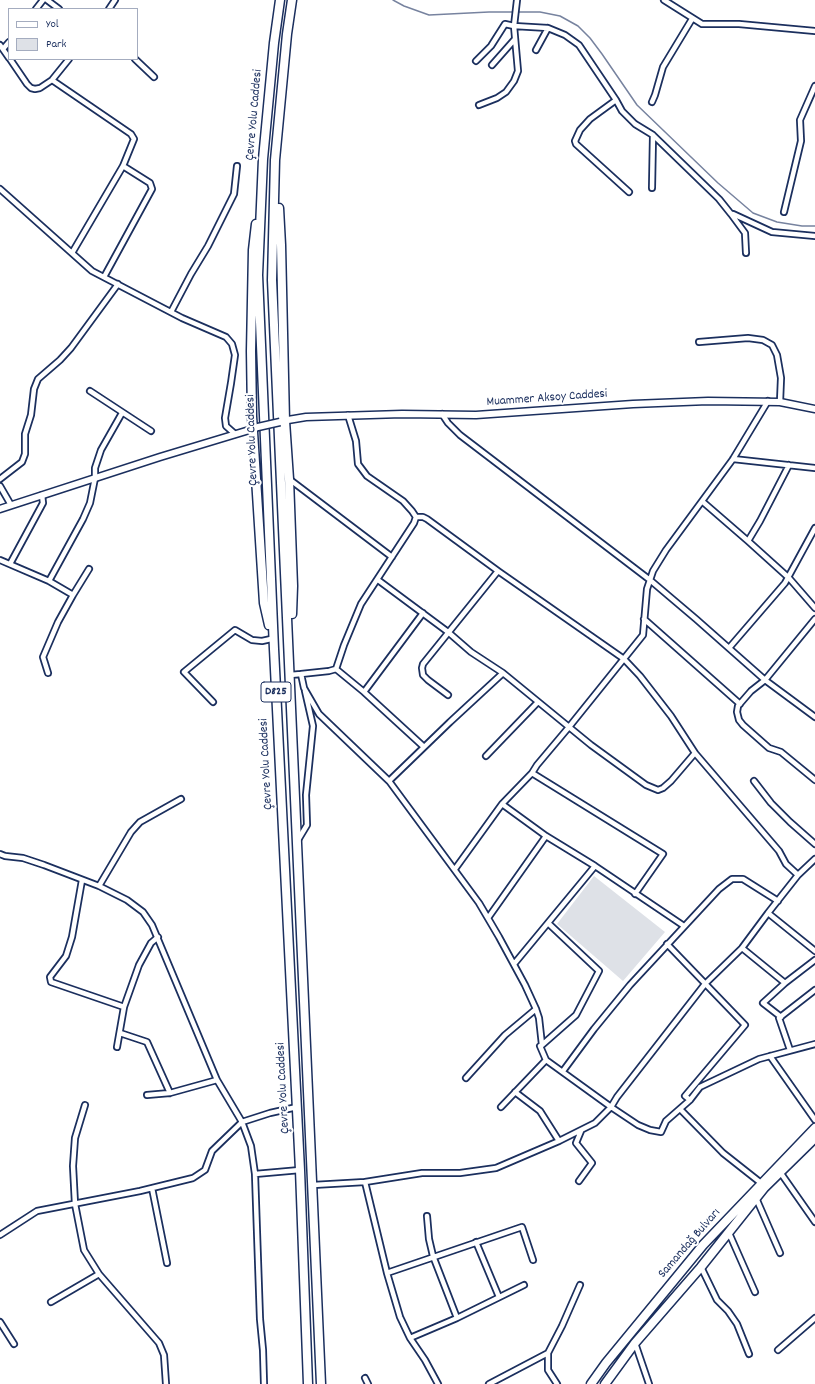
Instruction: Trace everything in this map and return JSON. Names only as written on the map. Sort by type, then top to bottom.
[{"type":"highway","name":"Çevre Yolu Caddesi","points":[[280,0],[274,43],[263,159],[258,275],[274,649],[300,1170],[308,1384]]},
{"type":"highway","name":"Çevre Yolu Caddesi","points":[[292,0],[287,34],[276,160],[272,280],[321,1384]]},
{"type":"highway","points":[[263,159],[253,250],[251,351],[264,604],[274,649]]},
{"type":"highway","points":[[276,160],[281,245],[283,421],[289,479],[293,586],[290,675]]},
{"type":"highway","name":"Samandağ Bulvarı","points":[[591,1384],[606,1363],[703,1245],[815,1128]]},
{"type":"highway","name":"Samandağ Bulvarı","points":[[605,1384],[635,1343],[701,1267],[764,1188],[815,1138]]},
{"type":"street","points":[[37,8],[43,0]]},
{"type":"street","points":[[47,0],[58,8]]},
{"type":"street","points":[[479,104],[497,98],[506,92],[514,81],[518,71],[514,26],[517,0]]},
{"type":"street","points":[[666,1],[702,24],[739,24],[815,31]]},
{"type":"street","points":[[652,102],[656,95],[662,67],[692,19]]},
{"type":"street","points":[[476,61],[491,46],[505,24],[548,28],[579,45],[622,111],[636,124],[653,135],[713,194],[731,214],[745,233],[746,253]]},
{"type":"street","points":[[536,50],[548,28]]},
{"type":"street","points":[[492,65],[515,39]]},
{"type":"street","points":[[2,47],[8,56]]},
{"type":"street","points":[[10,60],[31,88],[40,88],[52,80],[68,60]]},
{"type":"street","points":[[136,60],[154,77]]},
{"type":"street","points":[[52,80],[134,137],[123,166],[72,253]]},
{"type":"street","points":[[784,212],[801,141],[800,120],[815,86]]},
{"type":"street","points":[[616,100],[590,119],[580,130],[575,141],[576,144],[629,192]]},
{"type":"street","points":[[652,188],[653,135]]},
{"type":"street","points":[[104,277],[152,189],[152,185],[123,166]]},
{"type":"street","points":[[171,312],[208,246],[234,194],[237,166]]},
{"type":"street","points":[[1,191],[92,271],[171,312],[226,337],[232,344],[235,355],[232,383],[225,418],[226,426],[235,434]]},
{"type":"street","points":[[731,214],[772,232],[815,236]]},
{"type":"street","points":[[0,479],[22,462],[25,454],[25,434],[31,415],[35,385],[38,379],[72,348],[118,284]]},
{"type":"street","points":[[699,342],[748,338],[763,340],[772,345],[777,355],[781,378],[780,402]]},
{"type":"street","points":[[90,391],[151,431]]},
{"type":"street","name":"Muammer Aksoy Caddesi","points":[[0,509],[235,434],[283,421],[306,417],[348,415],[476,415],[633,404],[708,401],[768,401],[815,409]]},
{"type":"street","points":[[455,869],[502,804],[532,773],[642,635],[650,580],[653,571],[666,550],[703,502],[733,459],[768,401]]},
{"type":"street","points":[[49,581],[83,519],[90,503],[95,478],[95,468],[101,450],[122,413]]},
{"type":"street","points":[[442,414],[448,423],[460,435],[650,580],[765,680],[815,718]]},
{"type":"street","points":[[348,415],[356,441],[358,464],[366,476],[403,501],[416,517]]},
{"type":"street","points":[[733,459],[815,468]]},
{"type":"street","points":[[748,541],[790,465]]},
{"type":"street","points":[[289,479],[392,557]]},
{"type":"street","points":[[0,486],[11,505]]},
{"type":"street","points":[[10,564],[43,503],[42,495]]},
{"type":"street","points":[[703,502],[789,578],[815,608]]},
{"type":"street","points":[[336,669],[361,604],[378,580],[414,523],[416,517]]},
{"type":"street","points":[[416,517],[423,517],[427,519],[498,571],[624,659],[640,676],[671,716],[695,753],[779,851],[786,864],[798,875]]},
{"type":"street","points":[[729,648],[789,578],[815,528]]},
{"type":"street","points":[[0,560],[49,581],[73,595]]},
{"type":"street","points":[[48,673],[43,657],[58,622],[89,569]]},
{"type":"street","points":[[448,695],[428,680],[424,675],[422,668],[423,664],[498,571]]},
{"type":"street","points":[[378,580],[448,632],[471,652],[503,673],[591,745],[646,785],[658,790],[663,788],[671,782],[695,753]]},
{"type":"street","points":[[364,692],[423,613]]},
{"type":"street","points":[[644,619],[740,704]]},
{"type":"street","points":[[815,619],[765,680],[738,706],[737,712],[739,720],[743,725],[769,748],[781,752],[815,780]]},
{"type":"street","points":[[213,702],[184,672],[235,630],[252,640],[262,641],[271,639]]},
{"type":"street","points":[[290,675],[336,669]]},
{"type":"street","points":[[336,669],[364,692],[424,747]]},
{"type":"street","points":[[389,781],[503,673]]},
{"type":"street","points":[[296,844],[307,825],[306,795],[313,726],[301,674]]},
{"type":"street","points":[[304,688],[319,714],[389,781],[455,869],[488,918],[514,964],[536,1009],[539,1018],[542,1045],[540,1046],[546,1060],[611,1107],[638,1125],[650,1130],[661,1132],[666,1121],[690,1100],[700,1087],[760,1059],[815,1044]]},
{"type":"street","points":[[486,756],[538,702]]},
{"type":"street","points":[[532,773],[663,854],[635,894]]},
{"type":"street","points":[[754,781],[771,803],[815,844]]},
{"type":"street","points":[[99,886],[131,832],[140,822],[181,798]]},
{"type":"street","points":[[502,804],[546,836],[595,866],[684,926]]},
{"type":"street","points":[[488,918],[546,836]]},
{"type":"street","points":[[0,854],[23,858],[44,865],[99,886],[127,900],[143,912],[158,937],[173,977],[217,1080],[242,1122],[251,1146],[255,1174],[260,1319],[264,1384]]},
{"type":"street","points":[[313,1185],[365,1182],[422,1173],[447,1174],[482,1171],[496,1168],[560,1141],[595,1123],[611,1107],[617,1097],[705,984],[742,948],[798,875],[815,858]]},
{"type":"street","points":[[514,964],[595,866]]},
{"type":"street","points":[[563,1071],[617,1002],[667,944],[719,889],[732,879],[743,879],[778,900]]},
{"type":"street","points":[[82,880],[72,937],[66,956],[50,977],[51,982],[124,1006]]},
{"type":"street","points":[[768,913],[815,951]]},
{"type":"street","points":[[542,1045],[576,1016],[599,971],[548,923]]},
{"type":"street","points":[[117,1047],[124,1006],[139,965],[151,943],[158,937]]},
{"type":"street","points":[[667,944],[745,1025],[685,1096],[690,1100]]},
{"type":"street","points":[[742,948],[785,983]]},
{"type":"street","points":[[781,1017],[763,1003],[785,983],[815,960]]},
{"type":"street","points":[[790,1050],[779,1018],[815,990]]},
{"type":"street","points":[[466,1078],[505,1035],[536,1009]]},
{"type":"street","points":[[120,1033],[147,1042],[170,1093]]},
{"type":"street","points":[[770,1056],[815,1120]]},
{"type":"street","points":[[501,1107],[546,1060]]},
{"type":"street","points":[[147,1096],[170,1093],[217,1080]]},
{"type":"street","points":[[515,1092],[540,1111],[560,1141]]},
{"type":"street","points":[[85,1105],[75,1138],[73,1166],[75,1204],[84,1250],[99,1274],[159,1344],[164,1355],[166,1384]]},
{"type":"street","points":[[0,1235],[37,1211],[194,1178],[205,1170],[212,1151],[242,1122],[270,1113],[297,1107]]},
{"type":"street","points":[[680,1109],[723,1153],[761,1183]]},
{"type":"street","points":[[579,1181],[592,1163],[576,1142],[581,1131]]},
{"type":"street","points":[[255,1174],[300,1170]]},
{"type":"street","points":[[780,1172],[815,1222]]},
{"type":"street","points":[[365,1182],[387,1273],[400,1317],[410,1338],[425,1360],[438,1384]]},
{"type":"street","points":[[152,1188],[167,1263]]},
{"type":"street","points":[[756,1198],[780,1253]]},
{"type":"street","points":[[427,1216],[429,1238],[433,1256],[457,1318]]},
{"type":"street","points":[[387,1273],[433,1256],[522,1227],[533,1260]]},
{"type":"street","points":[[729,1233],[755,1292]]},
{"type":"street","points":[[476,1242],[499,1297]]},
{"type":"street","points":[[701,1267],[717,1300],[728,1310],[734,1320],[749,1354]]},
{"type":"street","points":[[52,1302],[99,1274]]},
{"type":"street","points":[[410,1338],[457,1318],[524,1285]]},
{"type":"street","points":[[557,1384],[548,1370],[548,1353],[580,1285]]},
{"type":"street","points":[[778,1350],[815,1318]]},
{"type":"street","points":[[0,1322],[14,1344]]},
{"type":"street","points":[[635,1343],[649,1384]]},
{"type":"street","points":[[489,1384],[548,1353]]},
{"type":"street","points":[[365,1378],[368,1384]]},
{"type":"green space","points":[[594,876],[665,932],[623,981],[557,924]]},
{"type":"waterway","points":[[393,0],[404,6],[429,15],[489,12],[540,12],[560,16],[578,26],[590,38],[637,105],[718,183],[753,213],[777,222],[802,226],[815,226]]}]
